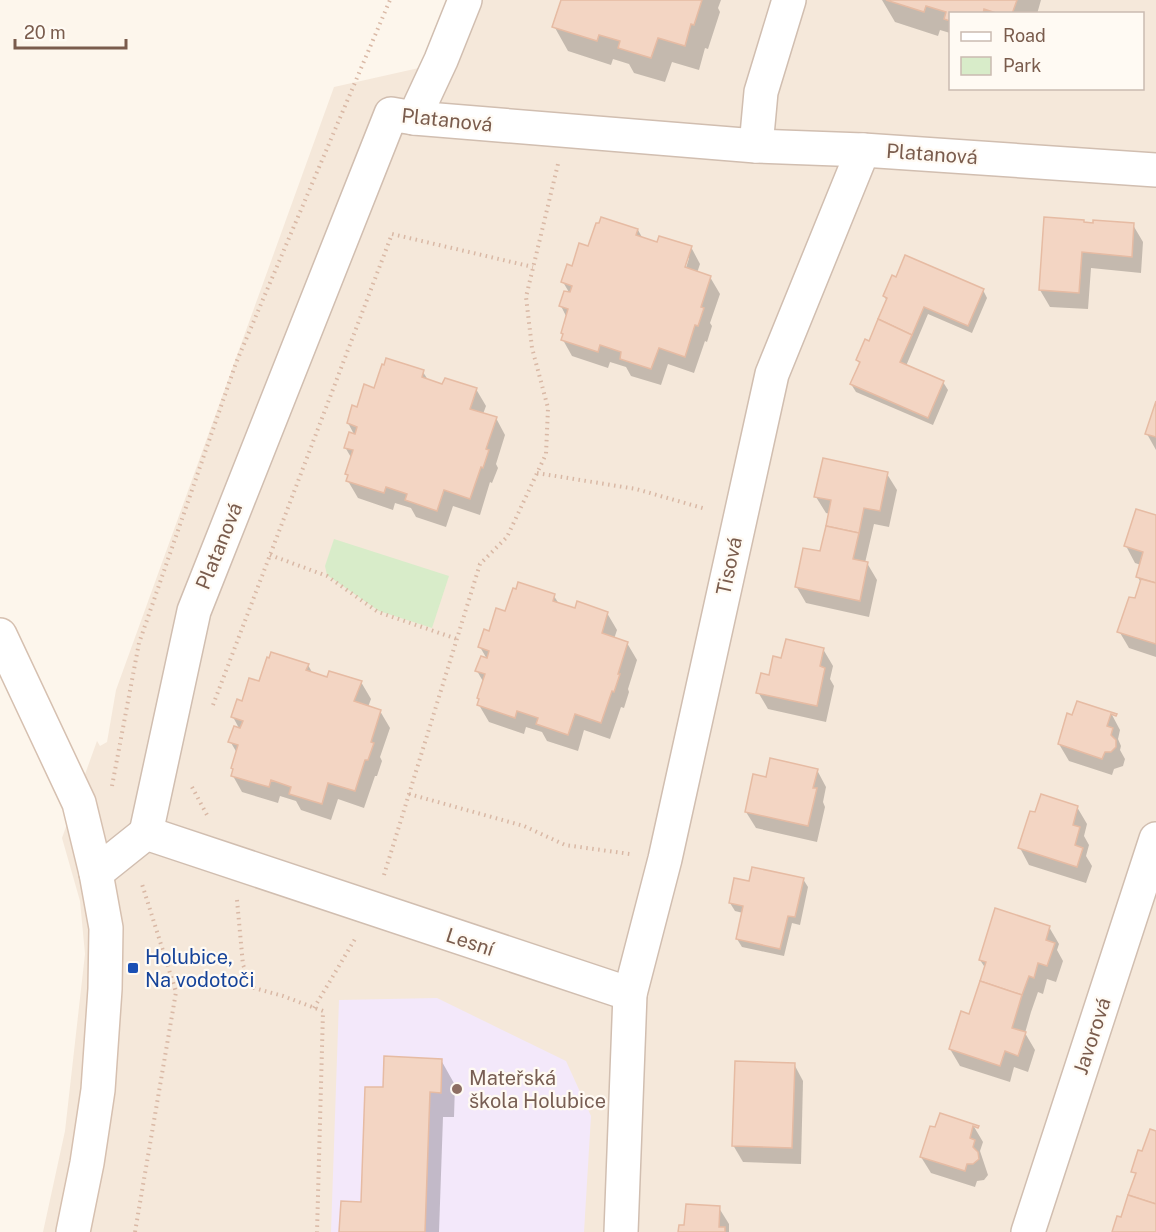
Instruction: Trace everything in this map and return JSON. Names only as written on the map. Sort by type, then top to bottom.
[{"type":"street","points":[[414,118],[465,0]]},
{"type":"street","points":[[756,146],[761,92],[789,0]]},
{"type":"street","name":"Platanová","points":[[138,840],[194,611],[391,114],[566,132],[756,146],[863,150],[1156,170]]},
{"type":"street","name":"Tisová","points":[[630,994],[665,859],[772,374],[863,150]]},
{"type":"street","points":[[0,635],[79,803],[96,873],[106,928],[99,1090],[73,1232]]},
{"type":"street","name":"Javorová","points":[[1028,1232],[1156,839]]},
{"type":"street","points":[[96,873],[138,840]]},
{"type":"street","name":"Lesní","points":[[138,840],[219,858],[630,994]]},
{"type":"street","points":[[621,1232],[630,994]]},
{"type":"path","points":[[346,104],[390,0]]},
{"type":"path","points":[[314,1008],[373,909],[480,564],[507,537],[546,454],[548,408],[532,348],[526,297],[566,132]]},
{"type":"path","points":[[211,710],[392,234],[533,267]]},
{"type":"path","points":[[537,473],[636,489],[739,519]]},
{"type":"path","points":[[270,555],[327,576],[378,612],[457,639]]},
{"type":"path","points":[[191,785],[210,822],[243,965],[254,988],[323,1011],[317,1232]]},
{"type":"path","points":[[409,794],[524,826],[565,844],[665,859]]},
{"type":"path","points":[[135,1232],[176,992],[138,840]]},
{"type":"shaded area","points":[[482,0],[1156,0],[1156,1232],[43,1232],[65,1131],[85,954],[80,901],[62,838],[97,741],[100,746],[107,742],[116,690],[334,87],[459,59]]},
{"type":"shaded area","name":"Mateřská škola Holubice","points":[[437,998],[566,1061],[591,1116],[584,1232],[331,1232],[339,1000]]},
{"type":"green space","points":[[334,539],[449,576],[432,628],[379,611],[327,575],[325,566]]},
{"type":"building","points":[[561,0],[702,0],[694,25],[691,24],[685,46],[658,38],[651,58],[618,48],[620,41],[599,35],[597,41],[552,27]]},
{"type":"building","points":[[886,0],[1017,0],[1013,12],[993,12],[984,9],[983,12],[949,12],[949,21],[944,19],[946,12],[926,6],[924,12]]},
{"type":"building","points":[[601,217],[638,229],[636,235],[657,242],[659,236],[692,246],[685,267],[711,276],[701,307],[704,308],[698,326],[695,325],[685,357],[659,348],[651,369],[620,359],[621,352],[600,345],[598,352],[561,340],[568,309],[559,306],[564,291],[570,292],[572,286],[561,282],[567,264],[572,266],[579,243],[588,246],[596,223],[599,223]]},
{"type":"building","points":[[1044,217],[1084,220],[1084,222],[1093,223],[1093,220],[1134,223],[1132,257],[1082,252],[1079,293],[1039,290]]},
{"type":"building","points":[[905,255],[984,289],[968,326],[924,307],[912,335],[878,319],[887,298],[883,296],[892,275],[896,277]]},
{"type":"building","points":[[878,319],[912,335],[900,362],[944,381],[928,418],[850,384],[860,362],[856,360],[865,339],[869,341]]},
{"type":"building","points":[[386,358],[424,370],[422,377],[442,384],[445,378],[477,388],[470,409],[497,417],[486,449],[489,450],[470,499],[444,490],[437,511],[405,500],[407,494],[386,487],[384,493],[346,481],[348,475],[345,474],[353,450],[344,448],[349,432],[355,434],[357,427],[347,423],[352,405],[357,407],[364,384],[374,388]]},
{"type":"building","points":[[1156,401],[1156,437],[1145,434]]},
{"type":"building","points":[[823,458],[888,472],[880,511],[864,508],[859,533],[826,526],[831,500],[814,497]]},
{"type":"building","points":[[1136,509],[1156,515],[1156,583],[1136,577],[1143,552],[1124,546]]},
{"type":"building","points":[[826,526],[859,533],[853,559],[868,562],[860,601],[795,587],[803,548],[820,551]]},
{"type":"building","points":[[1141,579],[1156,583],[1156,644],[1117,632],[1129,597],[1135,598]]},
{"type":"building","points":[[518,582],[555,594],[553,601],[575,608],[577,601],[608,612],[602,633],[628,642],[614,692],[612,691],[601,723],[575,714],[568,735],[536,724],[538,718],[517,711],[515,718],[477,705],[485,674],[475,671],[481,656],[487,658],[489,651],[478,647],[484,629],[489,631],[496,608],[505,611],[513,588],[516,589]]},
{"type":"building","points":[[786,639],[824,648],[820,666],[825,668],[817,706],[756,693],[761,673],[769,675],[773,656],[781,658]]},
{"type":"building","points":[[271,652],[309,664],[306,670],[327,677],[329,671],[362,681],[354,701],[381,710],[371,742],[374,743],[368,760],[365,760],[355,791],[328,783],[322,804],[289,794],[291,787],[271,780],[269,787],[231,776],[238,745],[228,742],[234,726],[240,728],[243,721],[231,717],[237,699],[242,701],[249,678],[259,681]]},
{"type":"building","points":[[1077,701],[1117,714],[1116,716],[1111,714],[1107,726],[1113,728],[1111,735],[1116,740],[1116,747],[1111,752],[1105,752],[1102,759],[1058,744],[1067,713],[1072,715]]},
{"type":"building","points":[[770,758],[818,769],[813,788],[817,788],[808,826],[745,812],[753,774],[766,777]]},
{"type":"building","points":[[1041,794],[1078,806],[1073,825],[1080,827],[1075,845],[1083,848],[1077,867],[1018,848],[1030,811],[1035,812]]},
{"type":"building","points":[[752,867],[804,878],[795,917],[788,916],[780,949],[736,939],[743,906],[729,903],[734,878],[749,881]]},
{"type":"building","points":[[995,908],[1050,926],[1046,940],[1055,943],[1047,966],[1038,963],[1034,978],[1029,976],[1022,995],[980,981],[986,962],[979,960]]},
{"type":"building","points":[[980,981],[1022,995],[1012,1028],[1026,1032],[1018,1056],[1005,1051],[1000,1066],[949,1049],[961,1011],[969,1014]]},
{"type":"building","points":[[384,1056],[442,1059],[441,1093],[430,1092],[425,1232],[339,1232],[341,1201],[361,1202],[365,1087],[383,1087]]},
{"type":"building","points":[[735,1061],[795,1063],[792,1148],[732,1146]]},
{"type":"building","points":[[940,1113],[979,1126],[978,1128],[973,1126],[970,1138],[975,1140],[973,1147],[978,1152],[979,1159],[973,1164],[967,1164],[965,1171],[920,1157],[930,1126],[935,1127]]},
{"type":"building","points":[[1150,1129],[1156,1131],[1156,1204],[1128,1195],[1136,1173],[1131,1172],[1138,1150],[1142,1151]]},
{"type":"building","points":[[1128,1195],[1156,1204],[1156,1232],[1112,1232],[1117,1216],[1121,1217]]},
{"type":"building","points":[[686,1204],[720,1206],[719,1227],[725,1227],[725,1232],[678,1232],[679,1225],[684,1225]]},
{"type":"place","name":"Holubice, Na vodotoči","points":[[133,968]]},
{"type":"place","name":"Mateřská škola Holubice","points":[[457,1089]]}]
